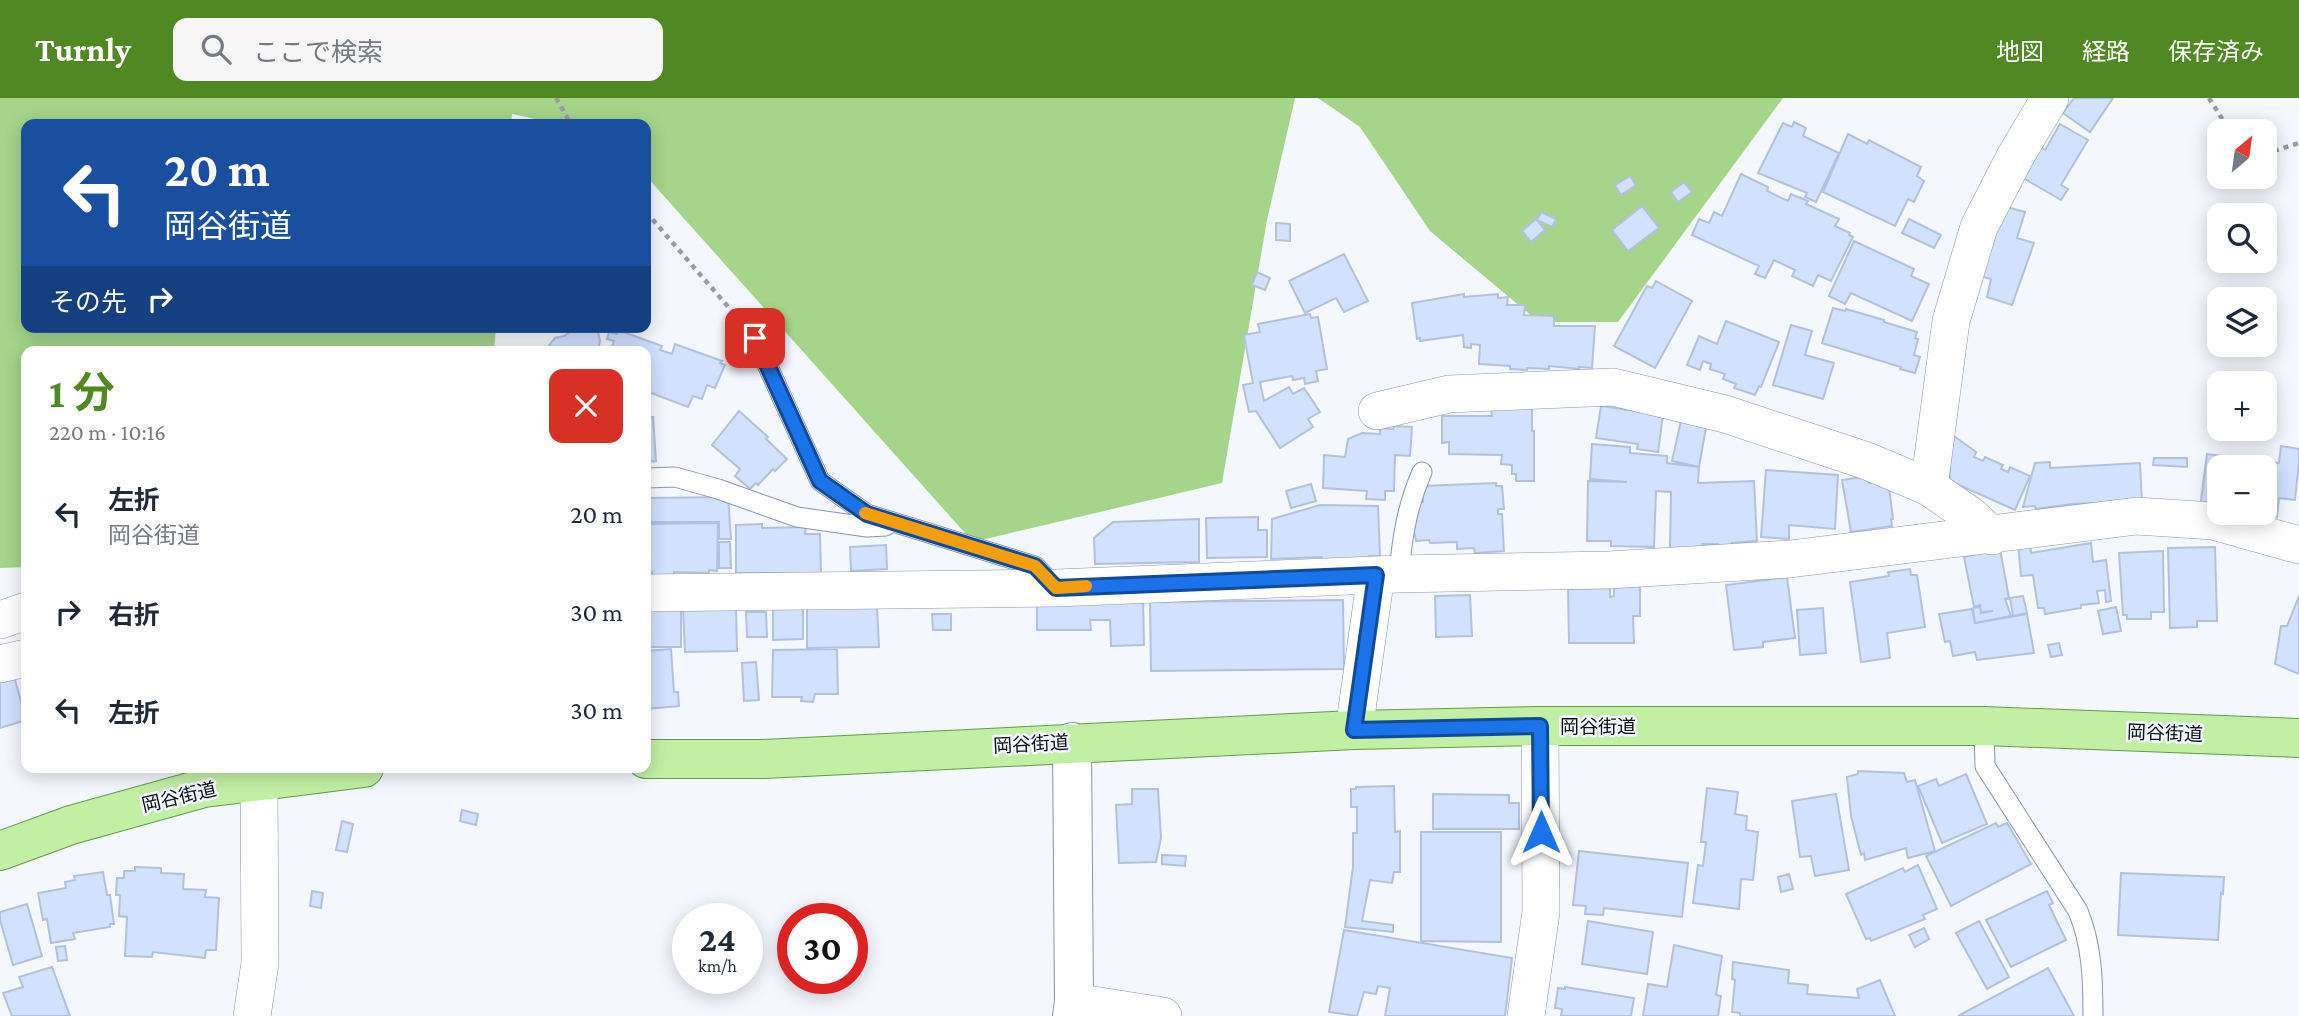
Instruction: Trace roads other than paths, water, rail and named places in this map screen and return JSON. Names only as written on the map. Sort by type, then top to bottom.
[{"type":"main road","name":"岡谷街道","points":[[651,759],[764,759],[1354,730],[1540,726],[1984,726],[2299,738]]},
{"type":"main road","name":"岡谷街道","points":[[0,851],[203,778],[259,783],[329,773]]},
{"type":"street","points":[[1929,487],[1951,321],[1979,227],[2015,157],[2050,98]]},
{"type":"street","points":[[1377,411],[1449,394],[1613,387],[1725,414],[1867,461],[1929,487],[1971,516],[1992,536]]},
{"type":"street","points":[[651,593],[1056,588],[1387,574],[1609,570],[1790,559],[2137,516],[2213,521],[2299,545]]},
{"type":"street","points":[[1354,730],[1387,574]]},
{"type":"street","points":[[0,620],[21,613]]},
{"type":"street","points":[[0,664],[21,659]]},
{"type":"street","points":[[1525,1016],[1541,912],[1540,726]]},
{"type":"street","points":[[1072,742],[1073,1009],[1163,1016]]},
{"type":"street","points":[[252,1016],[260,963],[259,783]]},
{"type":"lane","points":[[755,338],[820,481],[867,514],[1035,566],[1056,588]]},
{"type":"lane","points":[[1387,574],[1403,532],[1411,496],[1422,472]]},
{"type":"lane","points":[[651,478],[675,477],[797,517],[867,527],[906,525]]},
{"type":"lane","points":[[1984,726],[1985,765],[2078,911],[2086,932],[2093,972],[2092,1016]]}]
